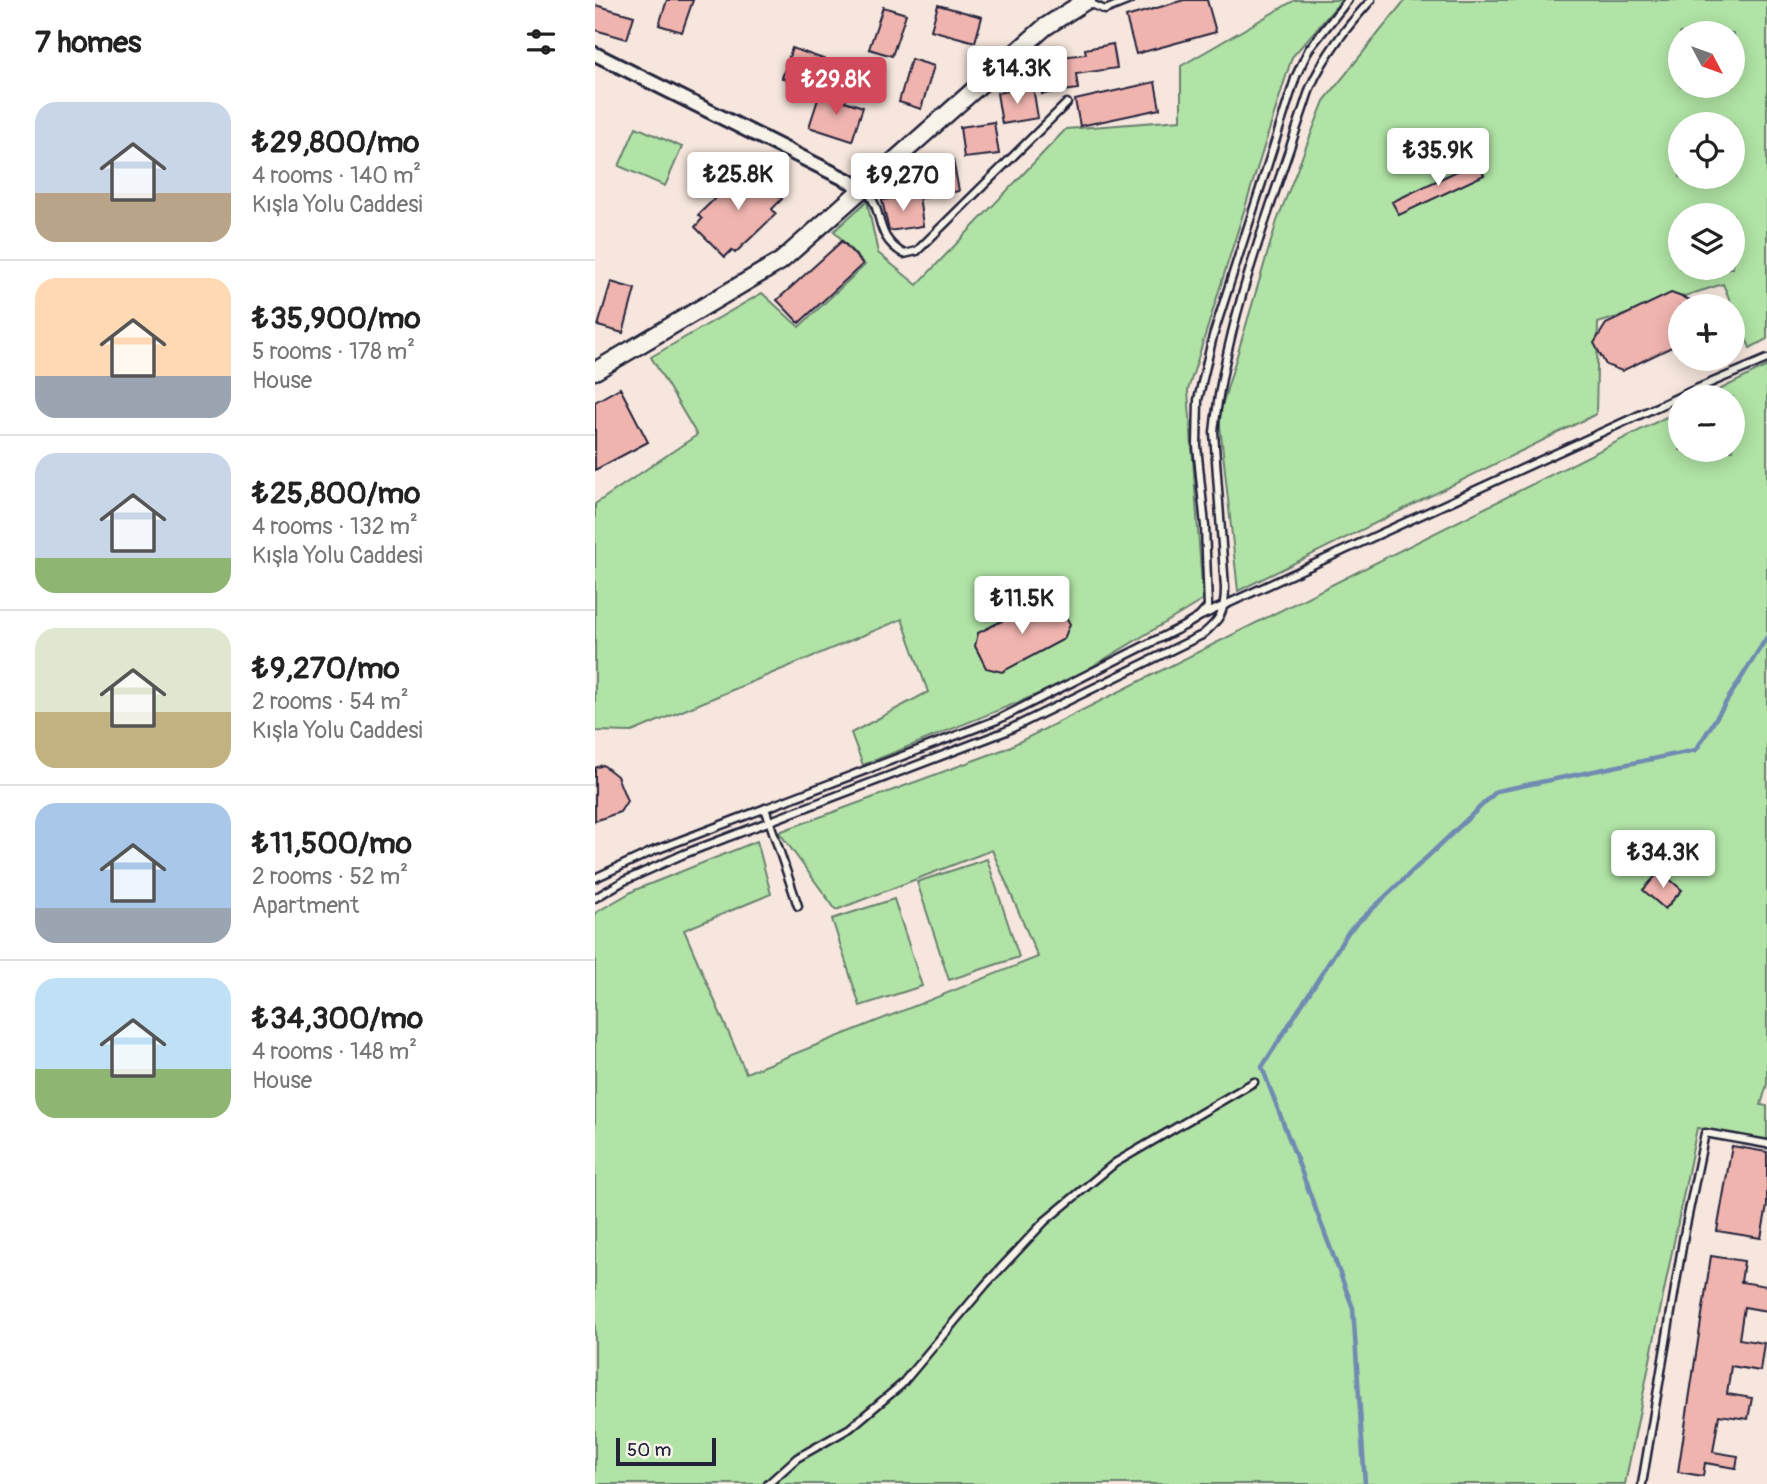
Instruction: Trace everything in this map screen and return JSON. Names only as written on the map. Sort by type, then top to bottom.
[{"type":"street","points":[[595,371],[781,261],[1045,27],[1086,1]]},
{"type":"street","points":[[595,54],[863,188]]},
{"type":"lane","points":[[1086,1],[1105,10],[1130,0]]},
{"type":"lane","points":[[1199,617],[1208,607],[1209,596],[1196,446],[1198,400],[1213,336],[1296,76],[1318,37],[1348,0]]},
{"type":"lane","points":[[595,898],[655,867],[1004,732],[1202,635],[1214,624],[1225,605],[1213,451],[1220,386],[1235,321],[1306,101],[1323,59],[1369,1]]},
{"type":"lane","points":[[1318,37],[1332,46]]},
{"type":"lane","points":[[863,188],[871,196],[885,238],[891,246],[904,254],[917,251],[1067,103]]},
{"type":"lane","points":[[595,878],[653,850],[997,720],[1199,617],[1683,394],[1767,359]]},
{"type":"lane","points":[[765,808],[798,906]]},
{"type":"lane","points":[[768,1484],[797,1458],[850,1428],[901,1385],[1045,1221],[1115,1163],[1254,1082]]},
{"type":"lane","points":[[1642,1484],[1683,1235],[1705,1133],[1767,1144]]},
{"type":"green space","points":[[1295,0],[1342,0],[1292,57],[1188,390],[1203,600],[1063,684],[863,765],[851,733],[928,692],[902,619],[632,732],[595,731],[595,504],[697,435],[651,357],[762,293],[799,327],[865,265],[834,231],[867,201],[878,253],[917,285],[1066,129],[1181,120],[1181,66]]},
{"type":"green space","points":[[1405,0],[1767,0],[1767,339],[1750,348],[1745,336],[1745,294],[1727,294],[1723,284],[1691,294],[1668,294],[1668,301],[1598,323],[1596,414],[1238,591],[1219,416],[1277,221],[1324,101]]},
{"type":"green space","points":[[636,127],[682,147],[665,186],[619,166]]},
{"type":"green space","points":[[1767,366],[1767,1084],[1761,1105],[1767,1106],[1767,1140],[1697,1128],[1625,1484],[595,1484],[595,913],[635,890],[757,841],[771,894],[684,930],[746,1073],[1038,957],[992,850],[836,910],[779,832],[1005,749],[1668,416],[1668,462],[1745,462],[1745,385],[1729,385]]},
{"type":"green space","points":[[987,859],[1019,957],[949,980],[917,882]]},
{"type":"green space","points":[[894,899],[922,986],[860,1006],[832,919]]},
{"type":"building","points":[[667,0],[693,0],[682,32],[659,25]]},
{"type":"building","points":[[1184,0],[1207,0],[1216,32],[1136,54],[1126,17]]},
{"type":"building","points":[[595,5],[634,16],[627,39],[595,30]]},
{"type":"building","points":[[938,5],[982,17],[975,42],[931,30]]},
{"type":"building","points":[[883,7],[906,14],[892,56],[869,49]]},
{"type":"building","points":[[1113,44],[1117,68],[1076,74],[1078,89],[1042,94],[1037,60],[1086,54],[1085,49]]},
{"type":"building","points":[[792,48],[832,62],[821,92],[782,78]]},
{"type":"building","points":[[911,59],[934,66],[921,109],[899,102]]},
{"type":"building","points":[[1155,82],[1160,109],[1080,126],[1075,100]]},
{"type":"building","points":[[1033,87],[1038,118],[1002,124],[997,93]]},
{"type":"building","points":[[820,93],[863,107],[852,141],[809,127]]},
{"type":"building","points":[[994,122],[999,154],[964,158],[960,127]]},
{"type":"building","points":[[953,160],[959,191],[923,198],[917,167]]},
{"type":"building","points":[[1478,161],[1484,175],[1399,215],[1392,202]]},
{"type":"building","points":[[749,165],[782,199],[772,209],[776,214],[735,253],[732,250],[725,257],[695,227],[702,219],[698,215]]},
{"type":"building","points":[[919,195],[923,226],[889,231],[882,200]]},
{"type":"building","points":[[842,241],[863,264],[799,323],[777,300]]},
{"type":"building","points":[[611,282],[635,289],[623,333],[598,326]]},
{"type":"building","points":[[1668,294],[1668,349],[1622,371],[1606,365],[1594,343],[1606,324]]},
{"type":"building","points":[[620,388],[648,442],[595,470],[595,402]]},
{"type":"building","points":[[1045,599],[1060,606],[1070,624],[1064,639],[1002,672],[986,668],[975,646],[978,633]]},
{"type":"building","points":[[603,765],[617,776],[627,801],[620,812],[595,821],[595,768]]},
{"type":"building","points":[[1660,871],[1682,890],[1665,909],[1643,890]]},
{"type":"building","points":[[1732,1146],[1767,1152],[1767,1206],[1761,1238],[1717,1231]]},
{"type":"building","points":[[1711,1256],[1744,1261],[1741,1282],[1767,1286],[1767,1311],[1744,1307],[1739,1339],[1764,1343],[1760,1371],[1731,1366],[1727,1394],[1752,1398],[1748,1419],[1719,1415],[1713,1452],[1738,1456],[1736,1468],[1705,1463],[1703,1476],[1678,1472]]},
{"type":"waterway","points":[[1365,1484],[1353,1308],[1262,1067],[1349,931],[1497,791],[1696,750],[1767,637]]}]
